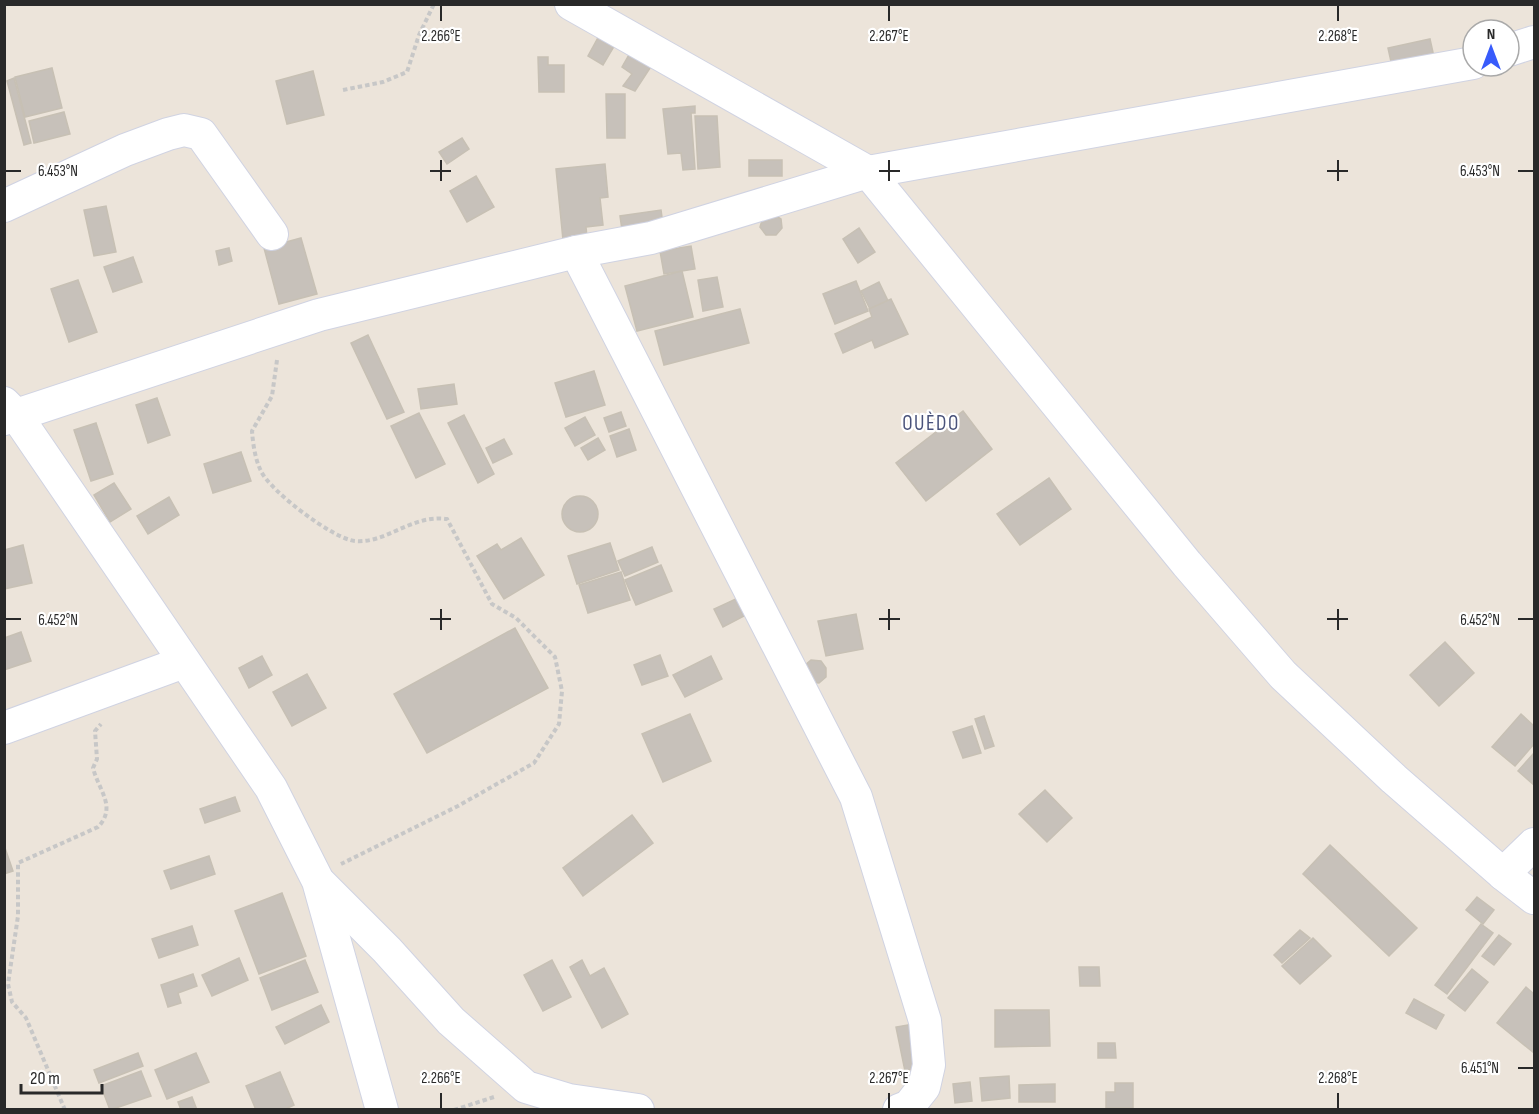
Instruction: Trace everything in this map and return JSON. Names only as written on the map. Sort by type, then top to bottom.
[{"type":"street","points":[[571,4],[868,172],[1187,564],[1283,675],[1394,780],[1534,898]]},
{"type":"street","points":[[382,1110],[317,878],[271,788],[8,412],[319,315],[576,252],[651,238],[868,172],[1461,65]]},
{"type":"street","points":[[4,206],[125,150],[184,130],[201,134],[272,234]]},
{"type":"street","points":[[576,252],[856,797],[925,1021],[929,1065],[924,1087],[909,1106],[899,1110]]},
{"type":"street","points":[[4,728],[184,662]]},
{"type":"street","points":[[1503,874],[1534,844]]},
{"type":"street","points":[[317,878],[387,950],[451,1021],[526,1087],[569,1100],[639,1110]]},
{"type":"path","points":[[343,90],[383,82],[407,72],[419,35],[434,4]]},
{"type":"path","points":[[282,327],[272,396],[252,431],[261,472],[278,491],[326,528],[354,541],[374,538],[432,517],[447,519],[492,604],[516,618],[555,657],[562,691],[559,724],[534,763],[317,878]]},
{"type":"path","points":[[64,1110],[26,1018],[12,1002],[8,984],[18,916],[18,863],[98,828],[106,818],[108,802],[93,768],[97,759],[95,731],[112,711],[116,687]]},
{"type":"path","points":[[454,1110],[526,1087]]},
{"type":"building","points":[[600,34],[616,43],[603,65],[588,56]]},
{"type":"building","points":[[1430,39],[1434,57],[1392,66],[1388,48]]},
{"type":"building","points":[[630,53],[652,65],[635,91],[623,86],[632,74],[622,67]]},
{"type":"building","points":[[538,57],[548,57],[548,65],[564,65],[564,92],[539,92]]},
{"type":"building","points":[[52,68],[62,108],[25,117],[15,77]]},
{"type":"building","points":[[313,71],[324,115],[287,124],[276,81]]},
{"type":"building","points":[[14,78],[31,143],[24,145],[7,81]]},
{"type":"building","points":[[606,94],[625,94],[625,138],[607,138]]},
{"type":"building","points":[[695,106],[695,113],[691,113],[695,169],[683,170],[681,153],[668,154],[663,109]]},
{"type":"building","points":[[64,112],[70,134],[34,143],[29,121]]},
{"type":"building","points":[[695,116],[717,116],[720,167],[698,169]]},
{"type":"building","points":[[462,138],[469,149],[447,164],[439,152]]},
{"type":"building","points":[[749,160],[782,160],[782,176],[749,176]]},
{"type":"building","points":[[605,164],[608,197],[600,198],[603,225],[586,227],[587,237],[563,240],[556,169]]},
{"type":"building","points":[[476,176],[494,207],[467,222],[450,191]]},
{"type":"building","points":[[106,206],[116,252],[94,256],[84,210]]},
{"type":"building","points":[[661,210],[664,231],[623,237],[620,216]]},
{"type":"building","points":[[773,214],[781,219],[782,228],[776,235],[766,235],[760,227],[763,217]]},
{"type":"building","points":[[859,228],[875,252],[858,263],[843,239]]},
{"type":"building","points":[[301,238],[317,294],[279,304],[264,248]]},
{"type":"building","points":[[691,246],[695,269],[664,274],[660,251]]},
{"type":"building","points":[[229,248],[232,261],[219,265],[216,251]]},
{"type":"building","points":[[133,257],[142,282],[113,292],[104,267]]},
{"type":"building","points":[[682,271],[693,317],[637,331],[625,286]]},
{"type":"building","points":[[717,277],[723,307],[703,311],[698,280]]},
{"type":"building","points":[[78,280],[97,332],[69,342],[51,289]]},
{"type":"building","points":[[856,281],[868,311],[835,324],[823,294]]},
{"type":"building","points":[[879,282],[889,303],[871,311],[861,291]]},
{"type":"building","points":[[891,299],[908,334],[875,348],[872,340],[843,353],[835,334],[872,317],[869,309]]},
{"type":"building","points":[[740,309],[749,343],[664,365],[655,331]]},
{"type":"building","points":[[368,335],[404,412],[387,419],[351,343]]},
{"type":"building","points":[[594,371],[605,405],[566,417],[555,383]]},
{"type":"building","points":[[454,384],[457,404],[421,409],[418,389]]},
{"type":"building","points":[[157,398],[170,435],[148,443],[136,405]]},
{"type":"building","points":[[963,411],[992,449],[926,501],[896,463]]},
{"type":"building","points":[[621,412],[626,426],[609,432],[604,418]]},
{"type":"building","points":[[419,413],[445,464],[416,478],[391,426]]},
{"type":"building","points":[[464,415],[494,474],[478,483],[448,423]]},
{"type":"building","points":[[585,417],[595,435],[575,446],[565,428]]},
{"type":"building","points":[[96,423],[113,474],[91,481],[74,430]]},
{"type":"building","points":[[629,429],[636,450],[617,457],[610,436]]},
{"type":"building","points":[[598,438],[605,450],[588,460],[581,448]]},
{"type":"building","points":[[504,439],[512,454],[493,463],[486,448]]},
{"type":"building","points":[[241,452],[251,481],[213,493],[204,464]]},
{"type":"building","points":[[1049,478],[1071,509],[1020,545],[997,514]]},
{"type":"building","points":[[114,483],[131,509],[110,522],[94,495]]},
{"type":"building","points":[[580,496],[593,501],[598,514],[593,527],[580,532],[567,527],[562,514],[567,501]]},
{"type":"building","points":[[169,497],[179,515],[148,534],[137,516]]},
{"type":"building","points":[[521,538],[544,575],[504,599],[477,556],[497,544],[501,550]]},
{"type":"building","points":[[610,543],[619,570],[577,584],[568,556]]},
{"type":"building","points":[[23,545],[32,583],[4,589],[4,550]]},
{"type":"building","points":[[652,547],[658,562],[625,576],[618,561]]},
{"type":"building","points":[[661,565],[672,591],[636,605],[625,580]]},
{"type":"building","points":[[621,572],[630,600],[588,613],[579,585]]},
{"type":"building","points":[[738,598],[746,615],[723,627],[714,609]]},
{"type":"building","points":[[856,614],[863,649],[826,656],[818,621]]},
{"type":"building","points":[[515,628],[548,688],[427,753],[394,694]]},
{"type":"building","points":[[21,632],[31,661],[4,670],[4,638]]},
{"type":"building","points":[[1445,642],[1474,673],[1439,706],[1410,675]]},
{"type":"building","points":[[660,655],[668,676],[642,685],[634,665]]},
{"type":"building","points":[[262,656],[272,675],[249,688],[239,668]]},
{"type":"building","points":[[711,656],[722,679],[685,697],[673,675]]},
{"type":"building","points":[[811,660],[821,661],[826,668],[826,677],[819,683],[809,682],[804,666]]},
{"type":"building","points":[[307,674],[326,708],[292,726],[273,692]]},
{"type":"building","points":[[690,714],[711,761],[663,782],[642,734]]},
{"type":"building","points":[[1521,714],[1534,726],[1534,744],[1515,766],[1492,747]]},
{"type":"building","points":[[984,716],[994,746],[985,749],[975,719]]},
{"type":"building","points":[[972,726],[981,753],[963,758],[953,732]]},
{"type":"building","points":[[1534,753],[1534,785],[1518,771]]},
{"type":"building","points":[[1045,790],[1072,818],[1047,842],[1019,814]]},
{"type":"building","points":[[235,797],[240,811],[205,823],[200,809]]},
{"type":"building","points":[[632,815],[653,843],[583,896],[563,868]]},
{"type":"building","points":[[4,845],[13,871],[4,874]]},
{"type":"building","points":[[1330,845],[1417,928],[1389,956],[1303,874]]},
{"type":"building","points":[[209,856],[215,874],[171,889],[164,871]]},
{"type":"building","points":[[282,893],[306,956],[259,974],[235,911]]},
{"type":"building","points":[[1477,897],[1494,910],[1483,924],[1466,910]]},
{"type":"building","points":[[1481,924],[1493,933],[1447,994],[1435,985]]},
{"type":"building","points":[[192,926],[198,945],[159,958],[152,939]]},
{"type":"building","points":[[1300,930],[1310,938],[1282,963],[1274,955]]},
{"type":"building","points":[[1499,935],[1511,944],[1494,965],[1482,956]]},
{"type":"building","points":[[1313,938],[1331,956],[1300,984],[1282,966]]},
{"type":"building","points":[[239,958],[248,980],[212,996],[202,975]]},
{"type":"building","points":[[305,960],[318,992],[272,1010],[260,978]]},
{"type":"building","points":[[552,960],[571,997],[543,1011],[524,975]]},
{"type":"building","points":[[582,960],[590,976],[604,968],[628,1014],[602,1028],[570,967]]},
{"type":"building","points":[[1079,967],[1099,967],[1100,986],[1080,986]]},
{"type":"building","points":[[1472,969],[1488,982],[1465,1011],[1448,998]]},
{"type":"building","points":[[193,974],[197,986],[178,993],[181,1003],[168,1007],[161,985]]},
{"type":"building","points":[[1526,987],[1534,994],[1534,1053],[1497,1023]]},
{"type":"building","points":[[1414,999],[1444,1015],[1436,1029],[1406,1013]]},
{"type":"building","points":[[321,1005],[329,1022],[285,1044],[276,1027]]},
{"type":"building","points":[[995,1010],[1049,1010],[1050,1046],[995,1047]]},
{"type":"building","points":[[913,1024],[922,1067],[905,1071],[896,1027]]},
{"type":"building","points":[[1098,1043],[1115,1043],[1116,1058],[1098,1058]]},
{"type":"building","points":[[138,1053],[143,1066],[99,1083],[94,1070]]},
{"type":"building","points":[[196,1053],[209,1082],[167,1099],[155,1070]]},
{"type":"building","points":[[141,1071],[151,1096],[110,1110],[101,1086]]},
{"type":"building","points":[[280,1072],[294,1105],[283,1110],[256,1110],[246,1086]]},
{"type":"building","points":[[1009,1076],[1010,1098],[982,1101],[980,1078]]},
{"type":"building","points":[[970,1082],[972,1101],[955,1103],[953,1084]]},
{"type":"building","points":[[1115,1083],[1133,1083],[1133,1108],[1106,1108],[1106,1092],[1115,1092]]},
{"type":"building","points":[[1055,1084],[1055,1102],[1019,1102],[1019,1085]]},
{"type":"building","points":[[192,1097],[197,1110],[181,1110],[178,1102]]},
{"type":"district","name":"OUÈDO","points":[[931,423]]}]
